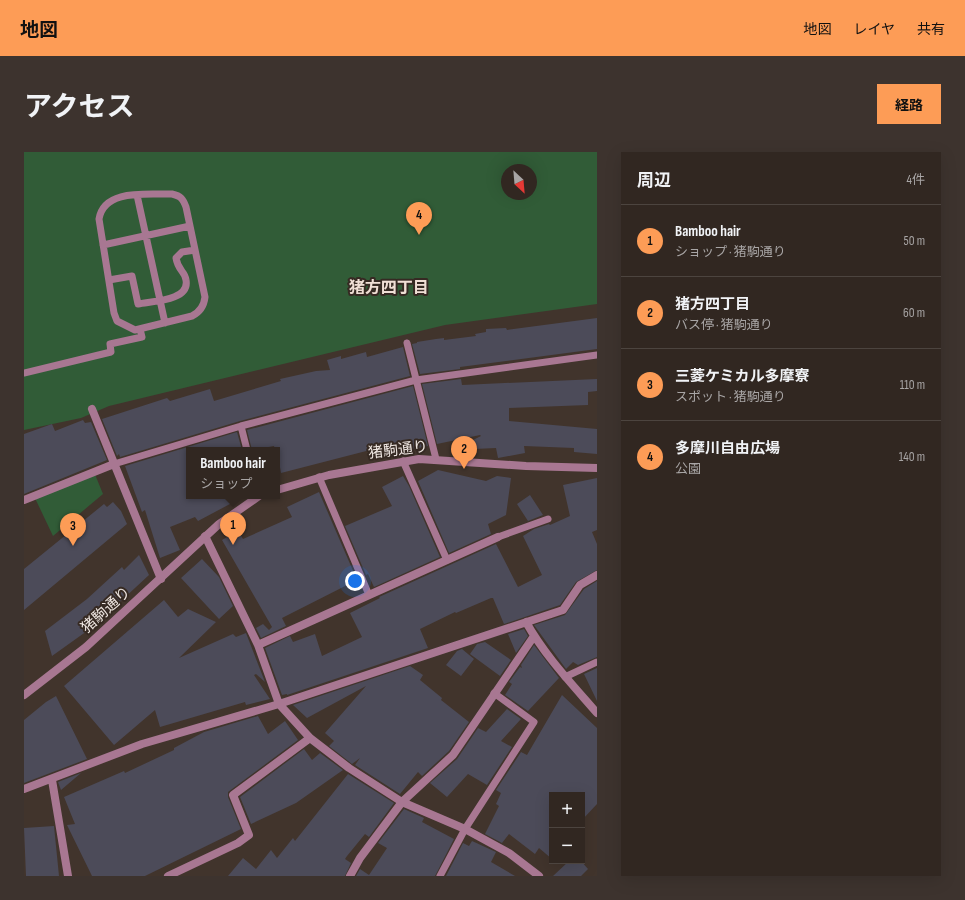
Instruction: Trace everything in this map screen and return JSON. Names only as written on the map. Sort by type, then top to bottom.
[{"type":"street","points":[[92,409],[161,579]]},
{"type":"street","name":"猪駒通り","points":[[280,489],[319,477],[403,461],[436,459],[496,464],[597,468]]},
{"type":"street","points":[[24,500],[114,464]]},
{"type":"street","name":"猪駒通り","points":[[24,696],[86,647],[219,524],[255,499]]},
{"type":"street","points":[[205,536],[258,645],[279,704],[310,738],[349,768],[402,802],[465,829],[510,852],[539,876]]},
{"type":"street","points":[[258,645],[498,537]]},
{"type":"street","points":[[24,789],[52,780],[142,744],[279,704],[563,610],[580,585],[597,575]]},
{"type":"street","points":[[526,622],[534,636],[565,677],[597,713]]},
{"type":"street","points":[[350,876],[360,858],[402,802],[453,755],[534,636]]},
{"type":"street","points":[[168,876],[238,843],[249,835],[233,795],[310,738]]},
{"type":"street","points":[[52,780],[68,876]]},
{"type":"lane","points":[[172,194],[179,196],[185,204],[206,297],[204,304],[198,313],[192,316],[135,330],[117,321],[114,313],[99,220],[100,211],[106,203],[118,196],[137,195],[172,194]]},
{"type":"lane","points":[[137,195],[165,323]]},
{"type":"lane","points":[[103,245],[190,226]]},
{"type":"lane","points":[[109,280],[132,276],[138,304],[180,296],[186,290],[187,282],[185,275],[177,267],[176,258],[182,252],[195,250]]},
{"type":"lane","points":[[24,373],[112,352],[110,344],[142,337],[140,329]]},
{"type":"lane","points":[[407,343],[436,459]]},
{"type":"lane","points":[[114,464],[241,426],[416,380],[597,355]]},
{"type":"lane","points":[[241,426],[247,447]]},
{"type":"lane","points":[[403,461],[446,560]]},
{"type":"lane","points":[[319,477],[369,595]]},
{"type":"lane","points":[[498,537],[548,519]]},
{"type":"lane","points":[[565,677],[597,662]]},
{"type":"lane","points":[[440,876],[465,829],[534,722],[494,693]]},
{"type":"green space","points":[[24,152],[597,152],[597,304],[445,325],[109,406],[81,418],[24,430]]},
{"type":"green space","points":[[94,472],[103,494],[53,536],[34,496]]},
{"type":"building","points":[[597,318],[597,349],[460,367],[460,369],[420,374],[412,344],[444,338],[444,340],[476,336],[475,334],[486,332],[486,329],[506,328],[507,330]]},
{"type":"building","points":[[403,347],[410,376],[240,421],[120,457],[119,454],[117,456],[102,419],[167,398],[170,401],[210,389],[214,401],[281,381],[280,379],[316,371],[330,370],[327,360],[341,356],[341,359],[366,352],[367,357]]},
{"type":"building","points":[[461,379],[462,385],[597,379],[597,391],[588,392],[588,405],[509,408],[509,421],[597,429],[597,454],[574,452],[574,448],[524,446],[525,453],[498,458],[496,448],[453,450],[481,436],[480,435],[437,444],[422,384]]},
{"type":"building","points":[[413,386],[428,446],[408,450],[405,441],[281,473],[280,447],[251,447],[247,430]]},
{"type":"building","points":[[83,420],[85,423],[91,422],[107,460],[24,494],[24,434],[52,424],[55,431]]},
{"type":"building","points":[[237,432],[241,447],[188,447]]},
{"type":"building","points":[[186,447],[186,499],[239,499],[198,521],[195,517],[170,527],[180,550],[160,558],[145,510],[142,512],[125,466]]},
{"type":"building","points":[[438,470],[486,481],[497,476],[511,478],[506,515],[488,524],[491,534],[449,553],[418,481]]},
{"type":"building","points":[[403,476],[409,486],[440,557],[374,587],[368,574],[366,575],[345,526],[392,506],[382,487]]},
{"type":"building","points":[[597,478],[597,530],[592,532],[597,544],[597,570],[576,582],[560,605],[504,624],[493,598],[491,598],[456,613],[455,612],[420,629],[428,648],[287,695],[282,695],[265,648],[290,636],[293,642],[315,634],[322,656],[362,637],[350,613],[380,598],[379,597],[496,544],[518,587],[542,575],[523,536],[534,529],[549,524],[550,525],[570,516],[563,485]]},
{"type":"building","points":[[319,492],[357,580],[282,618],[286,626],[261,638],[256,628],[263,624],[269,630],[272,627],[222,540],[238,531],[243,539],[292,517],[287,507]]},
{"type":"building","points":[[530,495],[543,515],[528,521],[517,504]]},
{"type":"building","points":[[113,502],[121,511],[127,524],[24,610],[24,569],[104,504],[107,507]]},
{"type":"building","points":[[139,555],[149,575],[94,626],[52,656],[45,631],[87,599],[122,567],[124,570]]},
{"type":"building","points":[[202,559],[219,577],[233,606],[219,619],[181,578]]},
{"type":"building","points":[[597,581],[597,657],[578,665],[573,662],[566,669],[534,625],[565,615],[584,589]]},
{"type":"building","points":[[164,600],[178,617],[188,609],[216,622],[179,658],[233,634],[236,637],[246,633],[265,682],[256,674],[254,675],[270,699],[246,705],[245,702],[160,727],[155,710],[114,745],[64,686]]},
{"type":"building","points":[[524,629],[528,636],[516,653],[508,634]]},
{"type":"building","points":[[485,642],[511,660],[500,676],[470,654],[477,644]]},
{"type":"building","points":[[534,645],[559,678],[528,711],[505,695],[512,684],[509,682],[520,667],[522,668],[521,665]]},
{"type":"building","points":[[462,649],[474,659],[461,676],[446,665],[457,651]]},
{"type":"building","points":[[410,666],[423,675],[420,680],[442,698],[441,700],[469,722],[449,751],[422,776],[418,772],[400,794],[355,765],[360,758],[352,764],[329,746],[334,741],[325,733],[366,686],[307,718],[293,705]]},
{"type":"building","points":[[597,668],[597,701],[584,674]]},
{"type":"building","points":[[562,695],[597,728],[597,804],[585,817],[585,792],[549,792],[549,856],[539,848],[535,854],[509,834],[502,843],[485,834],[499,806],[496,804],[501,793],[496,790],[521,752],[527,755]]},
{"type":"building","points":[[56,696],[87,759],[24,783],[24,720]]},
{"type":"building","points":[[507,709],[521,719],[501,741],[512,747],[487,785],[468,774],[447,797],[430,783],[457,759],[478,728],[486,732]]},
{"type":"building","points":[[258,716],[268,734],[285,721],[298,740],[228,792],[228,797],[241,829],[145,876],[92,876],[67,825],[75,824],[64,797],[124,771],[125,773],[174,750],[174,748],[204,732]]},
{"type":"building","points":[[304,749],[312,760],[320,753],[343,770],[296,803],[251,824],[240,797]]},
{"type":"building","points":[[81,773],[61,790],[58,782]]},
{"type":"building","points":[[348,774],[394,803],[369,837],[365,834],[347,856],[345,859],[351,863],[345,876],[228,876],[243,858],[256,869],[271,850],[277,858],[293,838],[295,841]]},
{"type":"building","points":[[404,809],[424,818],[422,822],[454,839],[435,876],[356,876],[360,869],[369,875],[387,848],[378,843]]},
{"type":"building","points":[[54,826],[59,876],[26,876],[24,828]]},
{"type":"building","points":[[472,841],[496,852],[491,862],[515,876],[446,876],[463,843],[469,846]]},
{"type":"building","points":[[566,864],[584,864],[588,869],[581,876],[553,876]]},
{"type":"place","name":"多摩川自由広場","points":[[419,235]]},
{"type":"place","name":"猪方四丁目","points":[[464,469]]},
{"type":"place","name":"Bamboo hair","points":[[233,545]]},
{"type":"place","name":"三菱ケミカル多摩寮","points":[[73,546]]},
{"type":"district","name":"猪方四丁目","points":[[389,288]]}]
